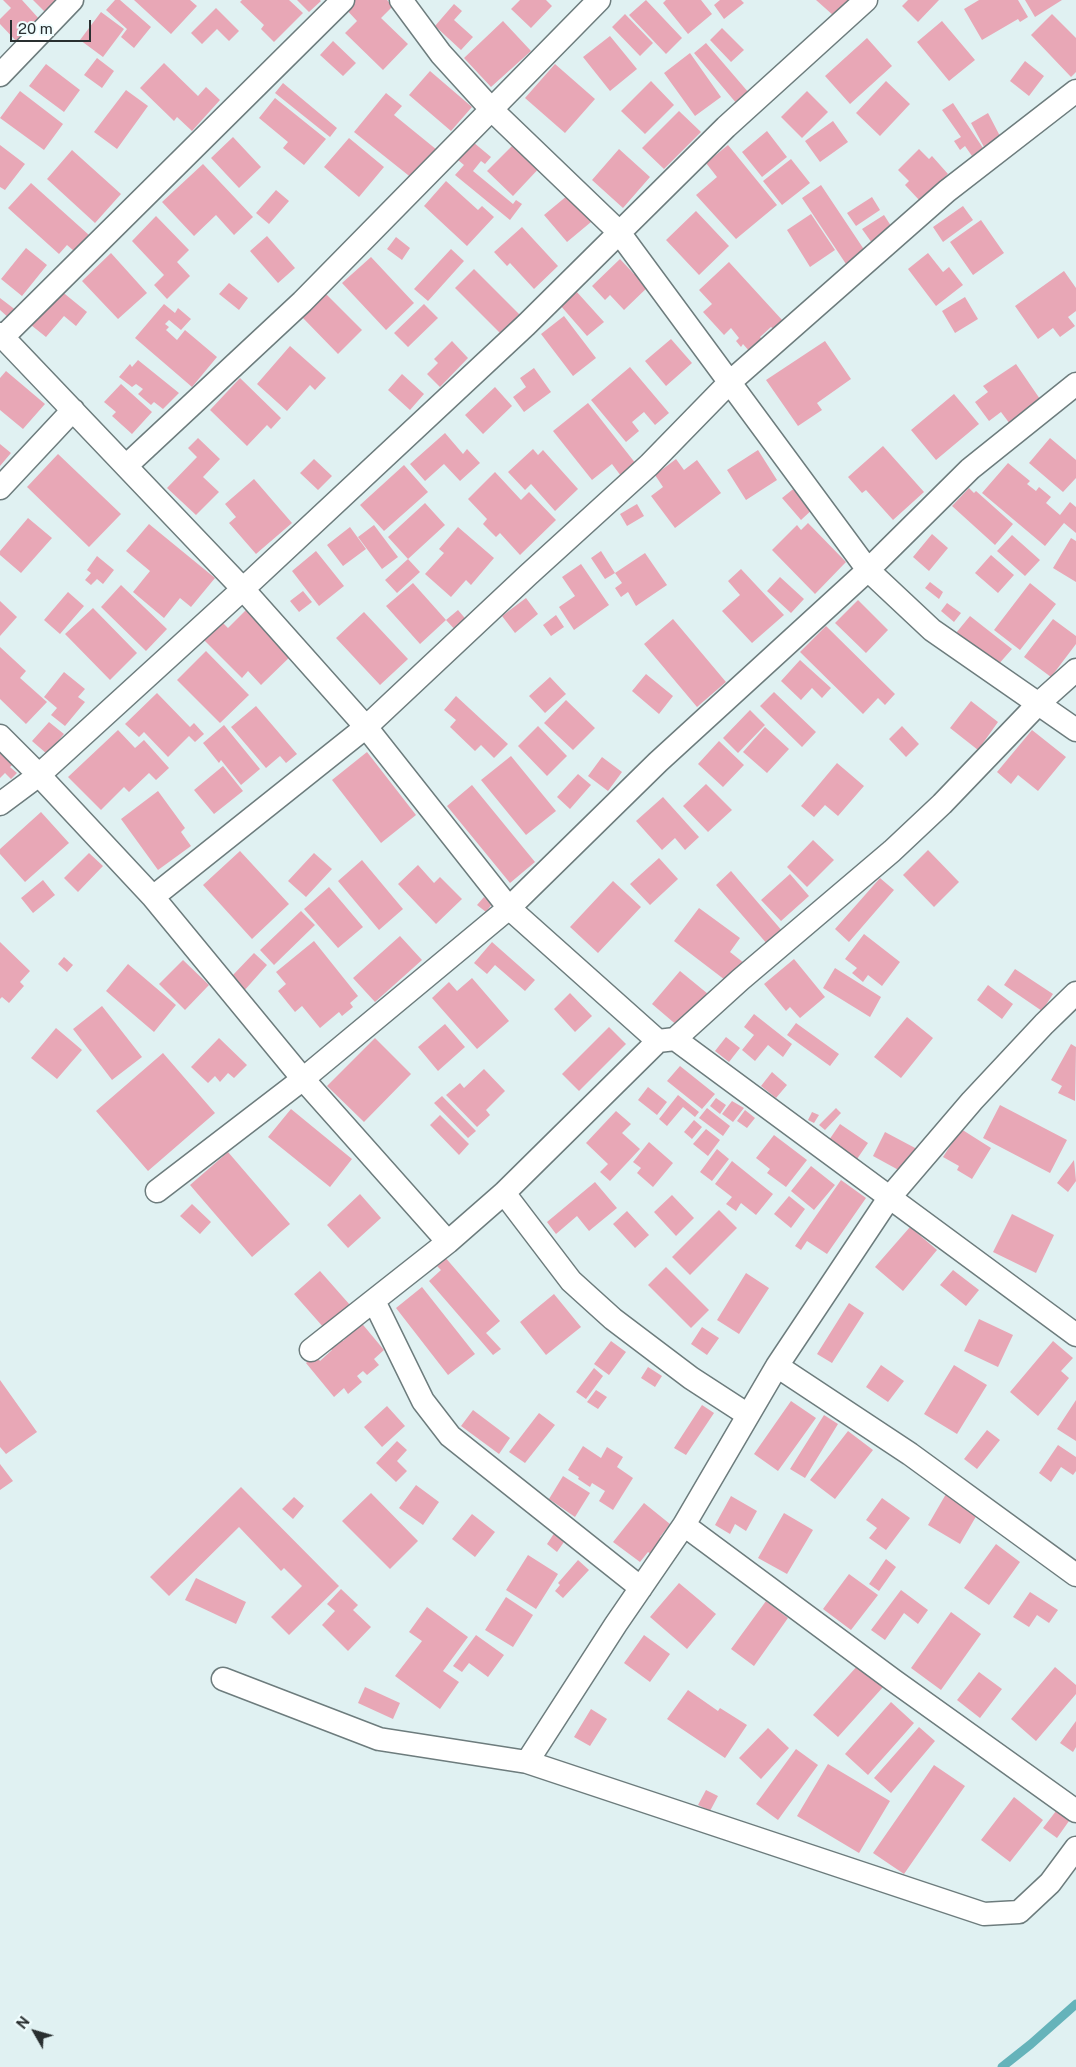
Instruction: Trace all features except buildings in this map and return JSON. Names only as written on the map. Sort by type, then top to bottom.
[{"type":"street","points":[[0,74],[72,0]]},
{"type":"street","points":[[343,0],[2,335],[244,589],[366,726],[509,908],[666,1040],[889,1198],[1076,1336]]},
{"type":"street","points":[[401,0],[441,54],[492,110],[618,231],[868,570],[932,630],[1076,730]]},
{"type":"street","points":[[126,466],[302,302],[599,0]]},
{"type":"street","points":[[0,804],[39,775],[244,589],[526,325],[618,231],[726,127],[866,0]]},
{"type":"street","points":[[154,897],[366,726],[528,574],[649,466],[730,382],[941,196],[1076,91]]},
{"type":"street","points":[[157,1191],[303,1079],[509,908],[658,762],[868,570],[970,469],[1076,384]]},
{"type":"street","points":[[0,488],[74,410]]},
{"type":"street","points":[[311,1350],[448,1242],[666,1040],[892,851],[942,804],[1038,704],[1076,670]]},
{"type":"street","points":[[0,736],[154,897],[303,1079],[448,1242]]},
{"type":"street","points":[[527,1762],[582,1676],[684,1526],[777,1366],[889,1198],[972,1101],[1044,1024],[1076,994]]},
{"type":"street","points":[[504,1192],[571,1281],[606,1313],[691,1378],[748,1415]]},
{"type":"street","points":[[374,1301],[423,1401],[450,1436],[641,1588]]},
{"type":"street","points":[[777,1366],[910,1454],[1076,1575]]},
{"type":"street","points":[[684,1526],[892,1680],[1076,1811]]},
{"type":"street","points":[[223,1679],[379,1739],[527,1762],[984,1914],[1019,1912],[1050,1883],[1076,1848]]},
{"type":"waterway","points":[[1002,2067],[1076,2004]]}]
